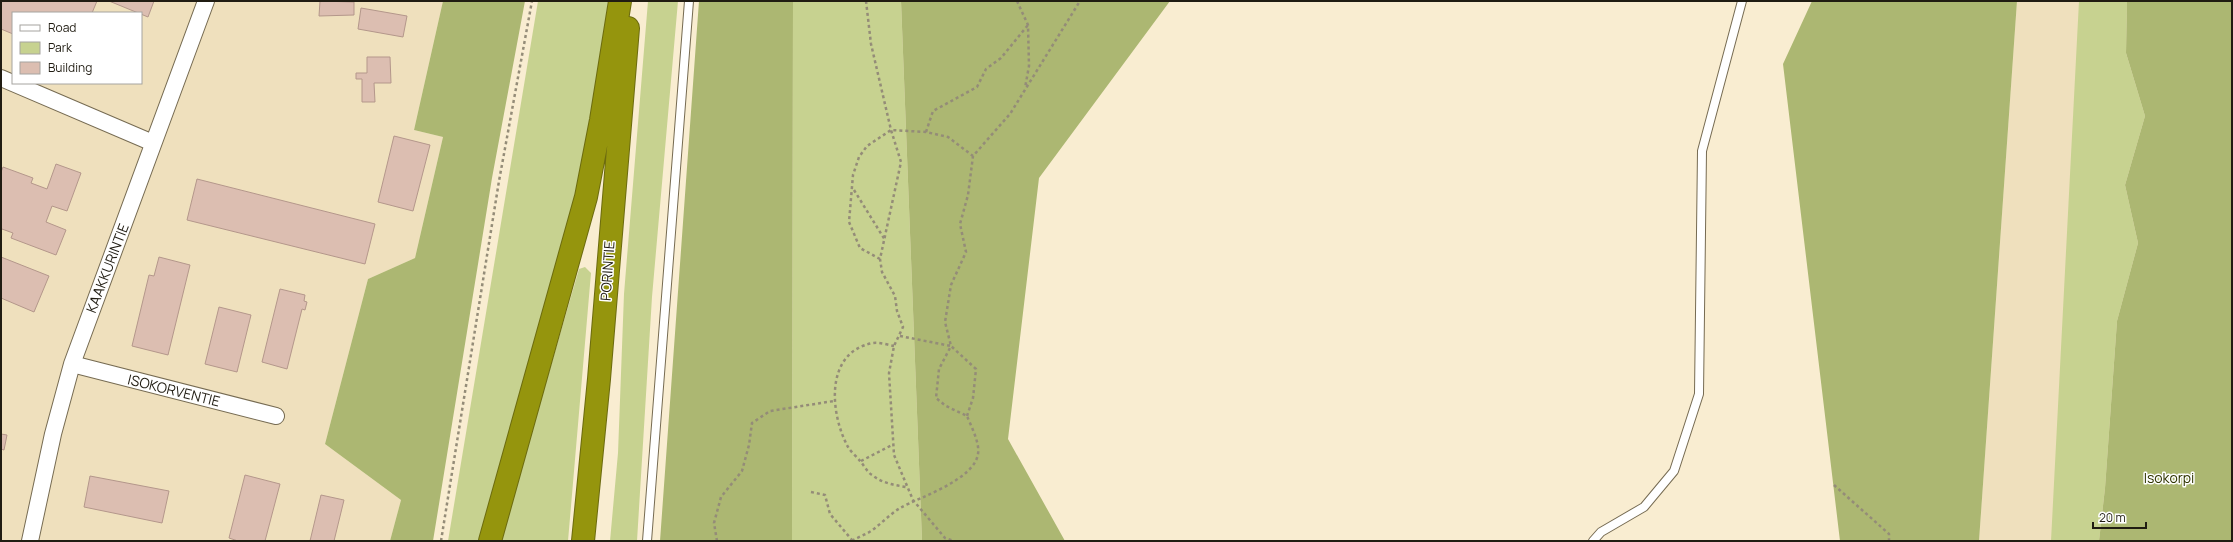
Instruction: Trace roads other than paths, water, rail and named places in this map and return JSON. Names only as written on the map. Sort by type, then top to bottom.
[{"type":"highway","points":[[490,541],[586,197],[601,120],[620,1]]},
{"type":"highway","name":"PORINTIE","points":[[583,541],[599,379],[630,1]]},
{"type":"street","name":"KAAKKURINTIE","points":[[30,541],[53,434],[72,364],[206,1]]},
{"type":"street","points":[[1,78],[12,83]]},
{"type":"street","points":[[15,84],[153,143]]},
{"type":"street","name":"ISOKORVENTIE","points":[[72,364],[276,416]]},
{"type":"lane","points":[[647,541],[689,1]]},
{"type":"lane","points":[[1594,541],[1601,532],[1644,507],[1674,470],[1699,394],[1702,151],[1742,1]]},
{"type":"park label","name":"Isokorpi","points":[[2169,477]]}]
